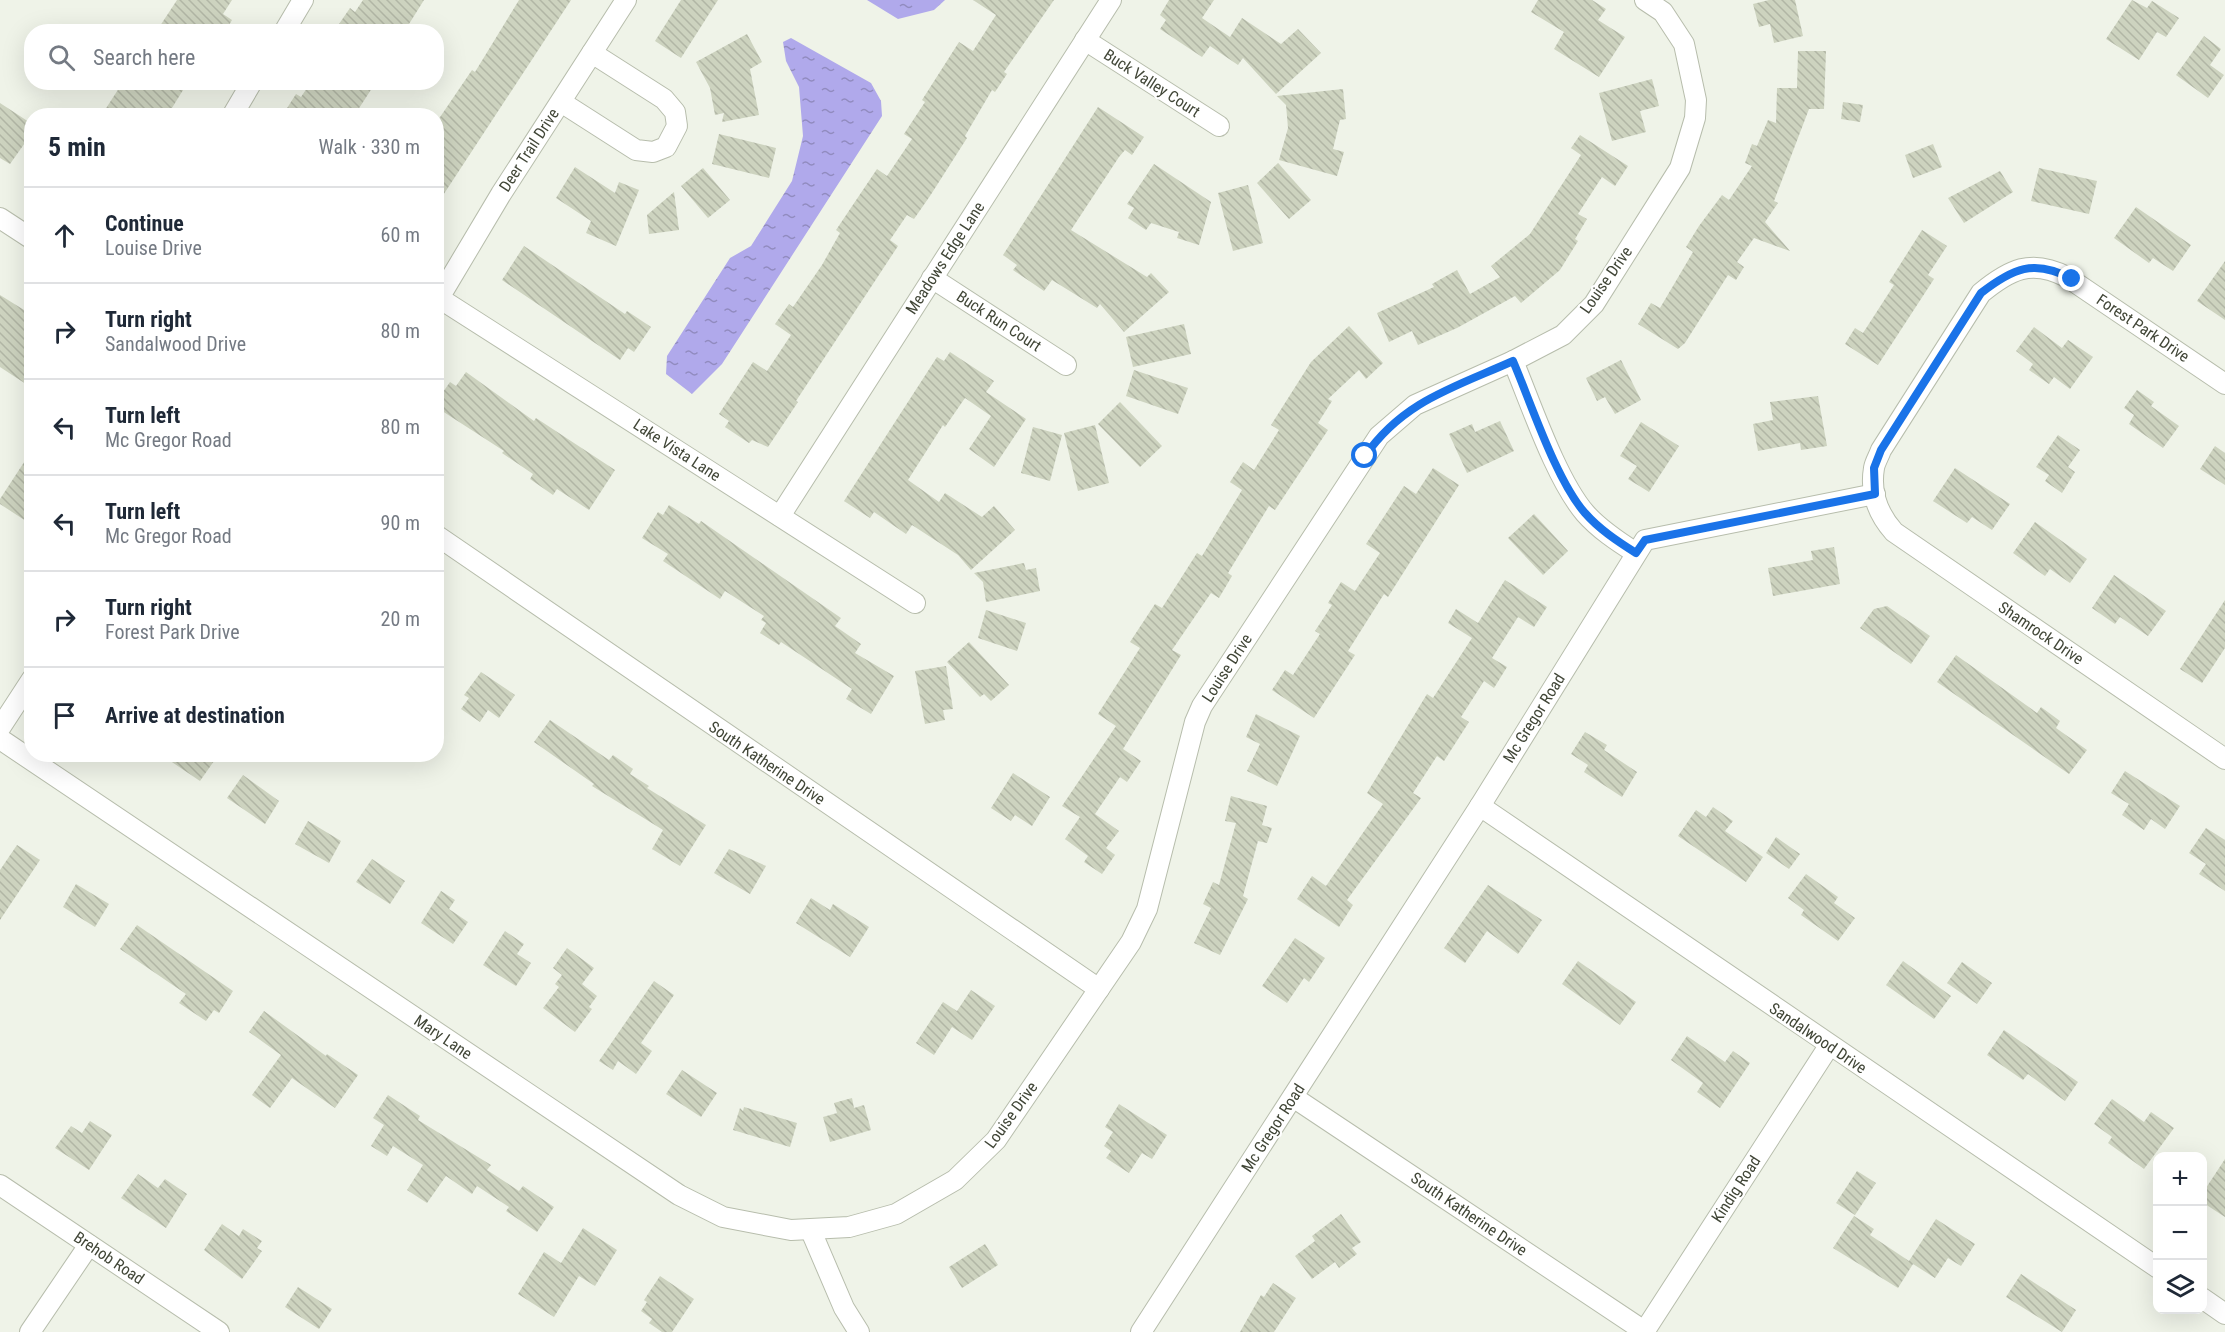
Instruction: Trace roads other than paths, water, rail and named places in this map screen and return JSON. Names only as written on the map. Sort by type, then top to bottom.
[{"type":"street","points":[[289,24],[303,0]]},
{"type":"street","name":"Deer Trail Drive","points":[[444,290],[501,194],[626,0]]},
{"type":"street","name":"Meadows Edge Lane","points":[[780,516],[1111,0]]},
{"type":"street","name":"Louise Drive","points":[[811,1231],[849,1227],[896,1214],[955,1180],[996,1140],[1131,942],[1147,909],[1195,722],[1202,706],[1379,436],[1415,405],[1513,361],[1563,335],[1594,304],[1680,168],[1695,117],[1696,100],[1684,44],[1663,12],[1645,0]]},
{"type":"street","name":"Buck Valley Court","points":[[1085,40],[1219,126]]},
{"type":"street","points":[[561,102],[636,150],[653,152],[666,147],[677,126],[675,112],[664,99],[592,53]]},
{"type":"street","points":[[237,108],[247,90]]},
{"type":"street","points":[[0,218],[24,234]]},
{"type":"street","name":"Forest Park Drive","points":[[1875,494],[1874,468],[1881,450],[1981,293],[2003,275],[2025,268],[2050,270],[2072,279],[2225,384]]},
{"type":"street","name":"Buck Run Court","points":[[932,278],[1066,365]]},
{"type":"street","name":"Lake Vista Lane","points":[[444,304],[915,603]]},
{"type":"street","points":[[1513,361],[1570,492],[1585,513],[1602,530],[1636,553]]},
{"type":"street","name":"Mc Gregor Road","points":[[1141,1332],[1480,806],[1645,540],[1875,494]]},
{"type":"street","name":"Shamrock Drive","points":[[1875,494],[1884,519],[1899,536],[2225,759]]},
{"type":"street","name":"South Katherine Drive","points":[[444,540],[1099,989]]},
{"type":"street","points":[[0,728],[24,691]]},
{"type":"street","name":"Mary Lane","points":[[0,739],[24,755]]},
{"type":"street","name":"Mary Lane","points":[[34,762],[678,1195],[723,1217],[791,1230],[811,1231]]},
{"type":"street","name":"Sandalwood Drive","points":[[1480,806],[2153,1265]]},
{"type":"street","name":"Kindig Road","points":[[1644,1331],[1829,1046]]},
{"type":"street","name":"South Katherine Drive","points":[[1293,1096],[1644,1331]]},
{"type":"street","name":"Brehob Road","points":[[0,1185],[219,1332]]},
{"type":"street","points":[[811,1231],[844,1308],[859,1332]]},
{"type":"street","points":[[30,1332],[89,1245]]},
{"type":"street","points":[[2207,1301],[2225,1314]]},
{"type":"water","points":[[867,0],[945,0],[934,10],[898,19]]},
{"type":"water","points":[[791,38],[871,83],[881,101],[882,116],[722,364],[692,394],[666,374],[667,356],[730,258],[751,246],[792,181],[803,136],[799,87],[786,61],[783,42]]}]
